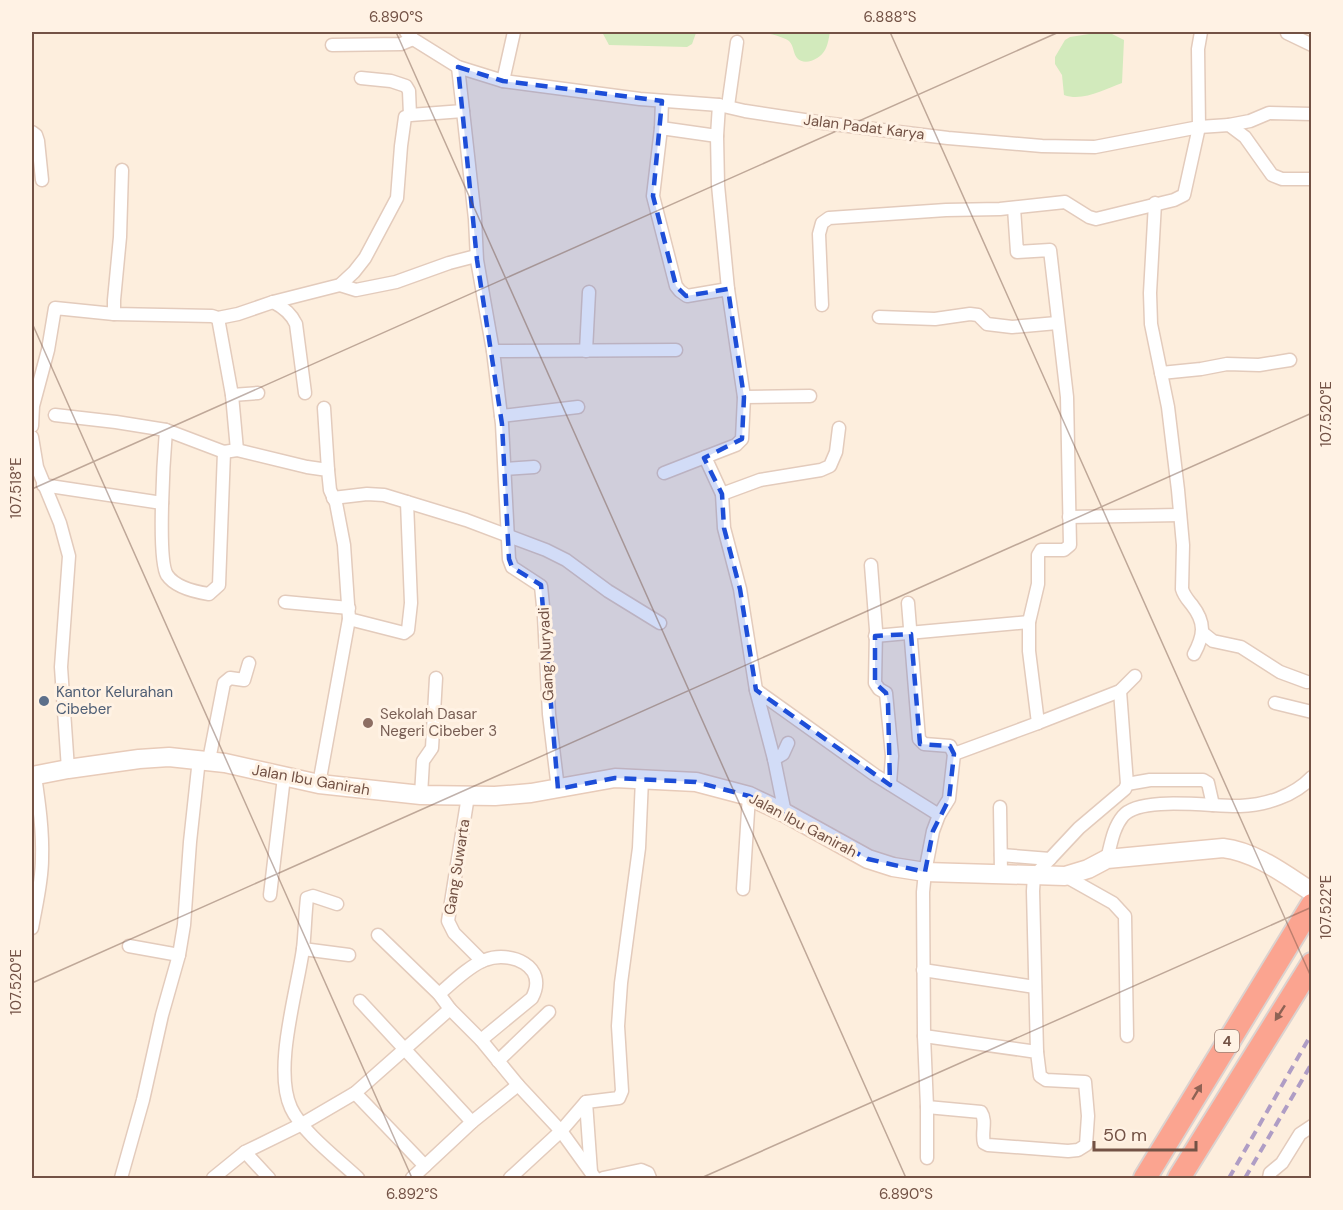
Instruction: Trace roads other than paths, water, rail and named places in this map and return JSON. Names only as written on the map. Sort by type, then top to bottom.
[{"type":"highway","name":"4","points":[[1145,1179],[1311,905]]},
{"type":"highway","name":"4","points":[[1179,1179],[1311,964]]},
{"type":"main road","name":"Jalan Ibu Ganirah","points":[[33,776],[139,759],[169,757],[204,760],[319,784],[421,795],[495,796],[558,789],[615,778],[696,782],[749,795],[867,859],[893,867],[925,872],[1001,864],[1034,876],[1065,876],[1088,869],[1107,859],[1223,848],[1237,850],[1271,866],[1311,892]]},
{"type":"street","points":[[503,81],[514,32]]},
{"type":"street","points":[[822,305],[820,228],[822,223],[829,218],[1014,208],[1065,202],[1096,219],[1174,200],[1184,195],[1198,127],[1198,60],[1201,32]]},
{"type":"street","points":[[1287,33],[1311,45]]},
{"type":"street","points":[[332,45],[401,44],[410,35]]},
{"type":"street","name":"Jalan Padat Karya","points":[[410,35],[458,67],[503,81],[582,93],[723,105],[745,111],[824,123],[988,142],[1095,147],[1198,127],[1250,121],[1269,113],[1311,114]]},
{"type":"street","points":[[664,473],[736,445],[742,440],[744,397],[728,289],[718,185],[717,136],[737,42]]},
{"type":"street","name":"Gang Nuryadi","points":[[458,67],[476,229],[476,256],[493,351],[501,416],[510,564],[541,586],[549,714],[558,789]]},
{"type":"street","points":[[361,78],[391,81],[406,86],[409,91],[410,115]]},
{"type":"street","points":[[662,101],[653,196],[676,286],[687,296],[728,289]]},
{"type":"street","points":[[340,285],[365,258],[398,198],[405,117],[463,111]]},
{"type":"street","points":[[1229,125],[1254,148],[1272,175],[1282,179],[1311,179]]},
{"type":"street","points":[[661,128],[717,136]]},
{"type":"street","points":[[32,132],[38,141],[42,180]]},
{"type":"street","points":[[114,314],[122,170]]},
{"type":"street","points":[[1155,204],[1151,324],[1168,407],[1183,545],[1182,589],[1197,612],[1203,633],[1213,641],[1241,647],[1280,672],[1307,682]]},
{"type":"street","points":[[1014,208],[1017,252],[1050,250],[1057,323],[1062,338],[1067,397],[1069,547],[1064,550],[1045,549],[1039,552],[1038,584],[1029,622],[1029,651],[1038,723]]},
{"type":"street","points":[[32,426],[33,406],[48,350],[55,308],[114,314],[218,318],[238,315],[273,302],[340,285],[356,290],[396,282],[476,256]]},
{"type":"street","points":[[586,351],[589,292]]},
{"type":"street","points":[[273,302],[293,317],[296,324],[305,393]]},
{"type":"street","points":[[879,317],[935,319],[970,314],[978,315],[987,324],[1012,327],[1057,323]]},
{"type":"street","points":[[218,318],[232,395],[237,450]]},
{"type":"street","points":[[493,351],[676,350]]},
{"type":"street","points":[[1161,374],[1227,364],[1259,365],[1290,360]]},
{"type":"street","points":[[232,395],[258,393]]},
{"type":"street","points":[[744,397],[810,396]]},
{"type":"street","points":[[501,416],[578,407]]},
{"type":"street","points":[[319,784],[349,614],[344,545],[336,503],[330,490],[324,408]]},
{"type":"street","points":[[55,415],[166,430],[224,452],[237,450],[328,471]]},
{"type":"street","points":[[722,494],[760,480],[821,470],[830,466],[837,452],[839,428]]},
{"type":"street","points":[[166,430],[162,503],[164,568],[171,580],[192,590],[209,594],[219,585],[220,580],[224,452]]},
{"type":"street","points":[[32,437],[37,467],[60,523],[69,556],[61,667],[68,769]]},
{"type":"street","points":[[705,457],[722,494],[724,528],[740,589],[756,690],[785,813]]},
{"type":"street","points":[[505,469],[534,467]]},
{"type":"street","points":[[44,485],[162,503]]},
{"type":"street","points":[[333,498],[376,494],[507,534],[567,560],[608,591],[660,623]]},
{"type":"street","points":[[285,602],[349,614],[404,633],[408,630],[411,603],[407,502]]},
{"type":"street","points":[[1069,517],[1180,515]]},
{"type":"street","points":[[871,565],[875,683],[886,693],[888,704],[888,731],[892,756],[890,784]]},
{"type":"street","points":[[908,603],[919,739],[924,744],[950,746],[954,754],[948,799],[939,815],[925,872],[923,970],[927,1158]]},
{"type":"street","points":[[875,636],[1029,622]]},
{"type":"street","points":[[1194,654],[1203,633]]},
{"type":"street","points":[[121,1179],[143,1100],[184,925],[190,842],[204,760],[224,683],[230,678],[244,680],[249,663]]},
{"type":"street","points":[[954,754],[1120,691],[1135,676]]},
{"type":"street","points":[[421,795],[423,761],[432,748],[436,678]]},
{"type":"street","points":[[756,690],[890,784],[939,815]]},
{"type":"street","points":[[927,1107],[981,1112],[984,1115],[982,1138],[988,1145],[1068,1151],[1078,1150],[1086,1145],[1088,1116],[1085,1082],[1046,1080],[1040,1076],[1038,1070],[1034,876],[1079,828],[1125,789],[1127,784],[1120,691]]},
{"type":"street","points":[[1275,703],[1311,712]]},
{"type":"street","points":[[774,759],[783,753],[788,743]]},
{"type":"street","points":[[32,928],[43,860],[40,802],[33,776]]},
{"type":"street","points":[[270,895],[284,777]]},
{"type":"street","points":[[1107,859],[1114,831],[1124,814],[1133,809],[1173,804],[1242,806],[1265,802],[1287,795],[1311,777]]},
{"type":"street","points":[[517,1176],[586,1102],[619,1098],[622,1091],[618,1026],[621,983],[639,848],[642,779]]},
{"type":"street","points":[[1127,784],[1150,780],[1203,780],[1208,783],[1214,805]]},
{"type":"street","points":[[743,889],[749,795]]},
{"type":"street","name":"Gang Suwarta","points":[[468,796],[448,921],[454,933],[482,961]]},
{"type":"street","points":[[1000,807],[1001,864],[1050,859]]},
{"type":"street","points":[[1065,876],[1113,903],[1125,916],[1127,1036]]},
{"type":"street","points":[[337,904],[313,896],[307,898],[303,949],[287,1041],[286,1092],[291,1107],[302,1124],[358,1179]]},
{"type":"street","points":[[378,935],[439,994],[450,1009],[481,1040],[518,1085],[561,1131],[596,1177]]},
{"type":"street","points":[[129,946],[178,955]]},
{"type":"street","points":[[303,949],[349,955]]},
{"type":"street","points":[[439,994],[482,961],[500,957],[521,962],[530,967],[536,974],[537,981],[537,990],[532,998],[481,1040]]},
{"type":"street","points":[[923,970],[1035,987]]},
{"type":"street","points":[[360,1001],[472,1122]]},
{"type":"street","points":[[213,1179],[245,1152],[302,1124],[355,1093],[450,1009]]},
{"type":"street","points":[[498,1061],[549,1012]]},
{"type":"street","points":[[924,1036],[1037,1052]]},
{"type":"street","points":[[412,1179],[472,1122],[518,1085]]},
{"type":"street","points":[[355,1093],[425,1166]]},
{"type":"street","points":[[586,1102],[596,1177]]},
{"type":"street","points":[[1269,1179],[1270,1173],[1282,1163],[1300,1134],[1311,1126]]},
{"type":"street","points":[[245,1152],[268,1179]]},
{"type":"street","points":[[596,1177],[641,1170],[648,1173],[650,1179]]},
{"type":"railway","points":[[1229,1178],[1312,1033]]},
{"type":"railway","points":[[1245,1178],[1312,1063]]},
{"type":"place","name":"Kantor Kelurahan Cibeber","points":[[44,701]]},
{"type":"place","name":"Sekolah Dasar Negeri Cibeber 3","points":[[368,723]]}]
